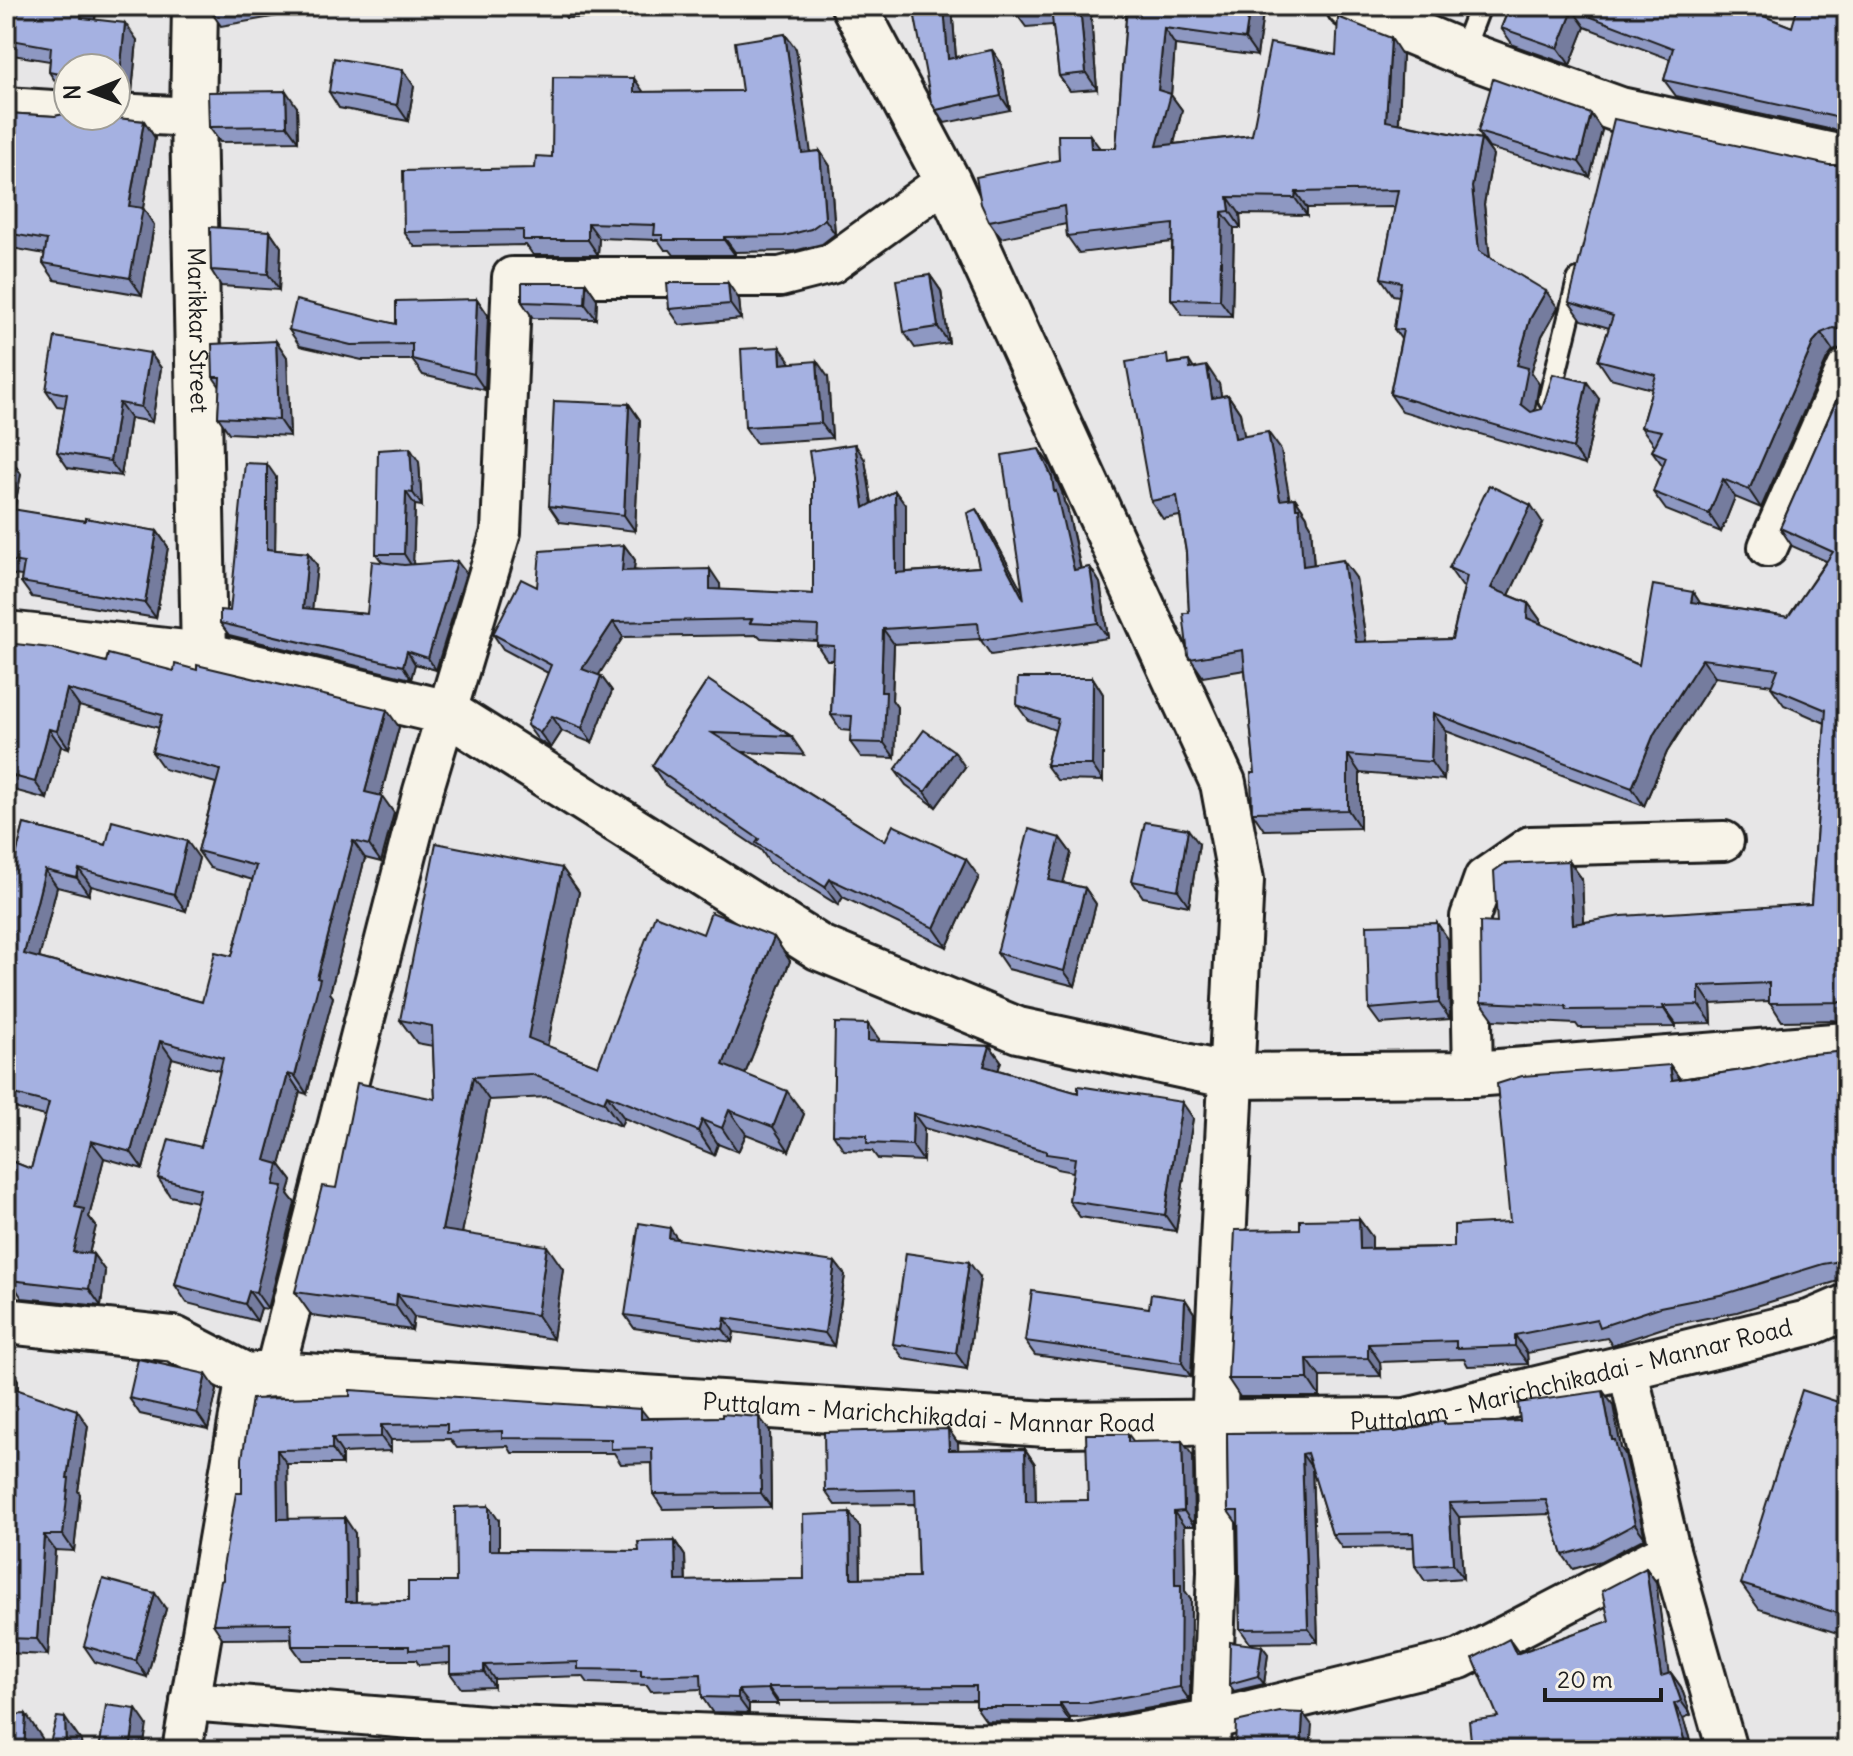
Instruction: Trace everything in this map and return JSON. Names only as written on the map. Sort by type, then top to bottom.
[{"type":"street","name":"Marikkar Street","points":[[195,6],[193,117],[204,655]]},
{"type":"street","points":[[854,6],[947,180],[1223,783],[1241,880],[1214,1423],[1217,1571],[1210,1735]]},
{"type":"street","points":[[1349,6],[1618,118],[1847,159]]},
{"type":"street","points":[[6,107],[52,110]]},
{"type":"street","points":[[132,114],[193,117]]},
{"type":"street","points":[[182,1750],[260,1375],[423,791],[501,532],[512,277],[780,277],[831,264],[947,180]]},
{"type":"street","points":[[1768,547],[1847,368]]},
{"type":"street","points":[[6,634],[204,655],[448,713],[820,948],[1018,1030],[1231,1076],[1473,1074],[1847,1045]]},
{"type":"street","points":[[1473,1074],[1470,917],[1484,878],[1530,846],[1724,841]]},
{"type":"street","name":"Puttalam - Marichchikadai - Mannar Road","points":[[6,1321],[174,1339],[260,1375],[1047,1424],[1214,1423],[1406,1421],[1812,1322],[1847,1307]]},
{"type":"street","points":[[1627,1367],[1670,1550],[1727,1750]]},
{"type":"street","points":[[190,1701],[485,1725],[958,1747],[1076,1744],[1210,1735],[1460,1659],[1670,1550]]},
{"type":"lane","points":[[1462,53],[1480,6]]},
{"type":"lane","points":[[1545,416],[1582,263]]},
{"type":"building","points":[[6,6],[83,6],[81,18],[125,23],[122,52],[52,52],[52,73],[49,72],[51,47],[6,39]]},
{"type":"building","points":[[913,6],[944,6],[948,59],[992,50],[1001,96],[936,110],[931,102]]},
{"type":"building","points":[[1014,6],[1080,6],[1086,73],[1059,76],[1051,9],[1015,12]]},
{"type":"building","points":[[1127,6],[1250,6],[1245,39],[1164,28],[1158,90],[1171,94],[1157,146],[1252,135],[1270,43],[1336,55],[1338,17],[1391,38],[1386,121],[1481,139],[1472,187],[1479,251],[1546,291],[1530,319],[1517,365],[1528,368],[1521,404],[1531,412],[1542,409],[1553,374],[1587,382],[1573,448],[1390,394],[1403,330],[1394,329],[1401,282],[1381,278],[1398,190],[1296,192],[1295,198],[1228,197],[1230,211],[1222,212],[1220,300],[1171,299],[1173,224],[1067,236],[1064,206],[989,221],[981,204],[976,177],[1059,160],[1058,135],[1090,135],[1091,148],[1116,148]]},
{"type":"building","points":[[1510,6],[1738,6],[1792,27],[1798,6],[1847,6],[1847,121],[1664,80],[1673,48],[1573,10],[1558,48],[1501,28]]},
{"type":"building","points":[[785,34],[802,153],[820,151],[825,219],[811,229],[784,236],[724,237],[724,240],[663,240],[663,235],[654,235],[655,225],[588,223],[588,240],[523,240],[523,230],[404,232],[403,171],[535,168],[536,156],[552,157],[553,77],[634,78],[634,92],[742,91],[735,42]]},
{"type":"building","points":[[334,58],[403,70],[397,105],[329,92]]},
{"type":"building","points":[[1493,79],[1591,114],[1579,162],[1478,132]]},
{"type":"building","points":[[286,91],[287,126],[209,127],[208,92]]},
{"type":"building","points":[[6,113],[52,116],[52,132],[132,132],[132,120],[144,121],[129,206],[143,208],[130,278],[43,263],[47,240],[6,233]]},
{"type":"building","points":[[1614,119],[1829,165],[1847,162],[1847,333],[1833,328],[1821,333],[1814,341],[1749,490],[1723,479],[1709,514],[1653,492],[1666,457],[1652,451],[1662,431],[1641,427],[1656,375],[1598,360],[1613,316],[1569,302]]},
{"type":"building","points":[[210,227],[270,231],[268,274],[211,270]]},
{"type":"building","points":[[930,275],[938,327],[904,332],[896,280]]},
{"type":"building","points":[[522,283],[586,283],[585,304],[522,302]]},
{"type":"building","points":[[667,283],[728,283],[730,304],[669,309]]},
{"type":"building","points":[[477,299],[474,374],[412,359],[412,344],[351,345],[289,330],[296,300],[396,324],[396,301]]},
{"type":"building","points":[[55,337],[150,353],[141,407],[119,403],[110,461],[57,452],[67,394],[46,390]]},
{"type":"building","points":[[276,341],[279,420],[218,417],[220,377],[213,377],[212,344]]},
{"type":"building","points":[[780,347],[781,364],[817,361],[821,423],[745,427],[741,349]]},
{"type":"building","points":[[1167,355],[1168,364],[1189,361],[1190,369],[1207,366],[1212,398],[1228,395],[1235,438],[1268,432],[1280,500],[1295,498],[1296,508],[1299,508],[1303,566],[1343,560],[1356,642],[1452,639],[1467,576],[1449,568],[1489,485],[1531,505],[1491,588],[1528,603],[1527,618],[1639,665],[1653,585],[1693,592],[1691,602],[1788,617],[1833,552],[1780,528],[1847,376],[1847,1002],[1769,1003],[1769,983],[1699,986],[1699,1005],[1663,1006],[1664,1009],[1567,1010],[1566,1006],[1481,1002],[1480,922],[1497,923],[1494,871],[1504,864],[1569,861],[1573,924],[1622,916],[1811,904],[1826,710],[1771,687],[1778,669],[1702,659],[1654,734],[1632,788],[1433,713],[1431,762],[1348,755],[1348,810],[1252,812],[1251,773],[1255,773],[1243,650],[1190,659],[1183,613],[1189,613],[1186,552],[1177,496],[1151,501],[1126,362]]},
{"type":"building","points":[[554,401],[629,404],[624,515],[549,506]]},
{"type":"building","points":[[855,444],[864,508],[895,491],[896,573],[979,567],[967,513],[976,509],[1024,600],[1002,455],[1039,449],[1052,477],[1074,570],[1090,567],[1098,623],[980,640],[978,623],[883,629],[881,692],[886,692],[884,743],[850,742],[852,716],[831,715],[834,646],[817,645],[818,626],[750,623],[752,619],[613,622],[582,669],[601,676],[582,728],[552,716],[540,733],[527,725],[551,665],[493,634],[521,579],[537,587],[540,551],[624,545],[622,571],[710,569],[710,589],[813,594],[813,477],[809,451]]},
{"type":"building","points":[[410,448],[413,493],[406,492],[404,554],[376,554],[378,450]]},
{"type":"building","points":[[6,457],[10,458],[6,480]]},
{"type":"building","points":[[245,463],[267,464],[267,549],[308,553],[303,608],[367,614],[372,561],[404,565],[457,561],[428,658],[407,651],[403,666],[220,623],[220,610],[230,611]]},
{"type":"building","points":[[6,508],[157,531],[145,603],[21,582],[24,563],[6,560]]},
{"type":"building","points":[[6,643],[51,648],[106,662],[108,654],[174,671],[175,664],[197,670],[197,665],[387,710],[365,792],[382,796],[369,845],[353,841],[295,1076],[288,1074],[265,1160],[279,1164],[274,1185],[283,1186],[256,1292],[249,1291],[245,1304],[175,1285],[200,1189],[158,1178],[169,1139],[201,1147],[223,1058],[160,1041],[131,1152],[91,1141],[75,1207],[84,1209],[73,1252],[93,1254],[89,1289],[10,1280],[15,1234],[6,1231],[6,1159],[31,1169],[49,1103],[6,1092],[6,888],[24,824],[106,845],[112,821],[187,841],[174,894],[79,869],[77,878],[45,870],[24,954],[202,1002],[215,952],[232,956],[256,866],[198,851],[220,770],[152,752],[162,715],[67,689],[57,731],[49,729],[35,782],[6,774]]},
{"type":"building","points":[[1018,678],[1093,678],[1092,765],[1046,765],[1058,719],[1017,705]]},
{"type":"building","points":[[708,680],[791,736],[712,733],[885,841],[893,825],[966,859],[934,928],[830,879],[825,887],[756,843],[759,839],[652,766]]},
{"type":"building","points":[[924,730],[954,751],[925,792],[895,770]]},
{"type":"building","points":[[1145,822],[1188,829],[1178,890],[1132,881]]},
{"type":"building","points":[[1029,829],[1060,838],[1049,880],[1085,888],[1064,971],[997,953]]},
{"type":"building","points":[[436,843],[562,868],[528,1038],[598,1066],[655,915],[703,934],[711,912],[774,937],[723,1065],[787,1091],[773,1127],[729,1110],[722,1128],[702,1120],[698,1131],[607,1095],[604,1102],[531,1074],[473,1077],[442,1230],[547,1246],[537,1315],[397,1294],[396,1306],[295,1292],[322,1186],[336,1188],[357,1083],[435,1099],[432,1026],[400,1020]]},
{"type":"building","points":[[1437,923],[1439,1003],[1369,1009],[1367,925]]},
{"type":"building","points":[[835,1023],[868,1024],[868,1041],[990,1046],[984,1066],[1078,1093],[1078,1086],[1182,1102],[1165,1215],[1069,1201],[1075,1158],[1046,1154],[1046,1151],[913,1113],[912,1145],[867,1143],[867,1135],[833,1134]]},
{"type":"building","points":[[1847,1048],[1847,1260],[1823,1264],[1725,1294],[1660,1307],[1600,1327],[1597,1319],[1515,1335],[1515,1346],[1456,1348],[1456,1341],[1368,1344],[1368,1358],[1307,1359],[1308,1379],[1228,1379],[1235,1230],[1300,1229],[1300,1220],[1359,1219],[1360,1249],[1454,1247],[1454,1225],[1510,1222],[1497,1084],[1522,1076],[1670,1065],[1672,1080],[1750,1069],[1799,1055],[1837,1052]]},
{"type":"building","points":[[639,1223],[670,1228],[669,1238],[835,1262],[825,1333],[725,1318],[723,1329],[625,1315]]},
{"type":"building","points":[[906,1253],[969,1262],[956,1353],[893,1344]]},
{"type":"building","points":[[1032,1291],[1149,1308],[1151,1294],[1185,1299],[1182,1363],[1025,1341]]},
{"type":"building","points":[[138,1359],[206,1374],[197,1413],[129,1398]]},
{"type":"building","points":[[6,1364],[7,1386],[77,1410],[63,1535],[44,1535],[37,1639],[6,1638]]},
{"type":"building","points":[[350,1390],[641,1409],[641,1419],[722,1417],[722,1414],[759,1417],[761,1493],[653,1494],[652,1448],[611,1449],[611,1439],[502,1438],[502,1431],[447,1433],[447,1424],[381,1425],[381,1437],[332,1438],[332,1449],[277,1450],[278,1519],[345,1518],[346,1602],[408,1601],[408,1582],[456,1582],[455,1507],[489,1506],[489,1550],[639,1551],[638,1542],[675,1541],[676,1581],[804,1579],[803,1515],[850,1513],[851,1578],[918,1577],[915,1489],[825,1491],[824,1432],[948,1429],[949,1450],[1025,1449],[1026,1501],[1088,1500],[1086,1434],[1128,1434],[1128,1442],[1182,1441],[1184,1511],[1174,1512],[1175,1585],[1181,1585],[1180,1687],[1090,1703],[1060,1703],[1060,1707],[976,1707],[976,1686],[768,1687],[738,1690],[738,1698],[702,1697],[701,1674],[641,1676],[641,1670],[578,1669],[578,1662],[484,1665],[484,1672],[450,1673],[450,1648],[409,1650],[409,1646],[292,1646],[291,1623],[213,1624],[236,1493],[242,1493],[242,1458],[252,1399],[350,1396]]},
{"type":"building","points":[[1802,1390],[1847,1405],[1847,1616],[1741,1584]]},
{"type":"building","points":[[1603,1391],[1612,1440],[1615,1440],[1635,1524],[1592,1547],[1563,1555],[1546,1500],[1449,1503],[1453,1564],[1415,1566],[1413,1533],[1332,1534],[1307,1453],[1302,1454],[1308,1628],[1240,1629],[1238,1511],[1228,1511],[1227,1433],[1396,1432],[1444,1421],[1444,1424],[1520,1421],[1518,1403]]},
{"type":"building","points":[[1646,1568],[1661,1676],[1671,1673],[1681,1701],[1674,1704],[1687,1750],[1472,1750],[1469,1721],[1498,1717],[1473,1658],[1509,1639],[1516,1654],[1609,1621],[1602,1591]]},
{"type":"building","points":[[103,1579],[155,1593],[136,1661],[84,1646]]},
{"type":"building","points":[[1230,1642],[1262,1646],[1258,1676],[1229,1684]]},
{"type":"building","points":[[106,1705],[136,1709],[130,1750],[99,1750]]},
{"type":"building","points":[[1280,1712],[1303,1713],[1301,1750],[1235,1750],[1236,1722]]},
{"type":"building","points":[[26,1714],[24,1750],[6,1750],[6,1715]]},
{"type":"building","points":[[57,1717],[65,1718],[66,1750],[48,1750]]},
{"type":"building","points":[[848,1746],[1046,1750],[848,1750]]}]
